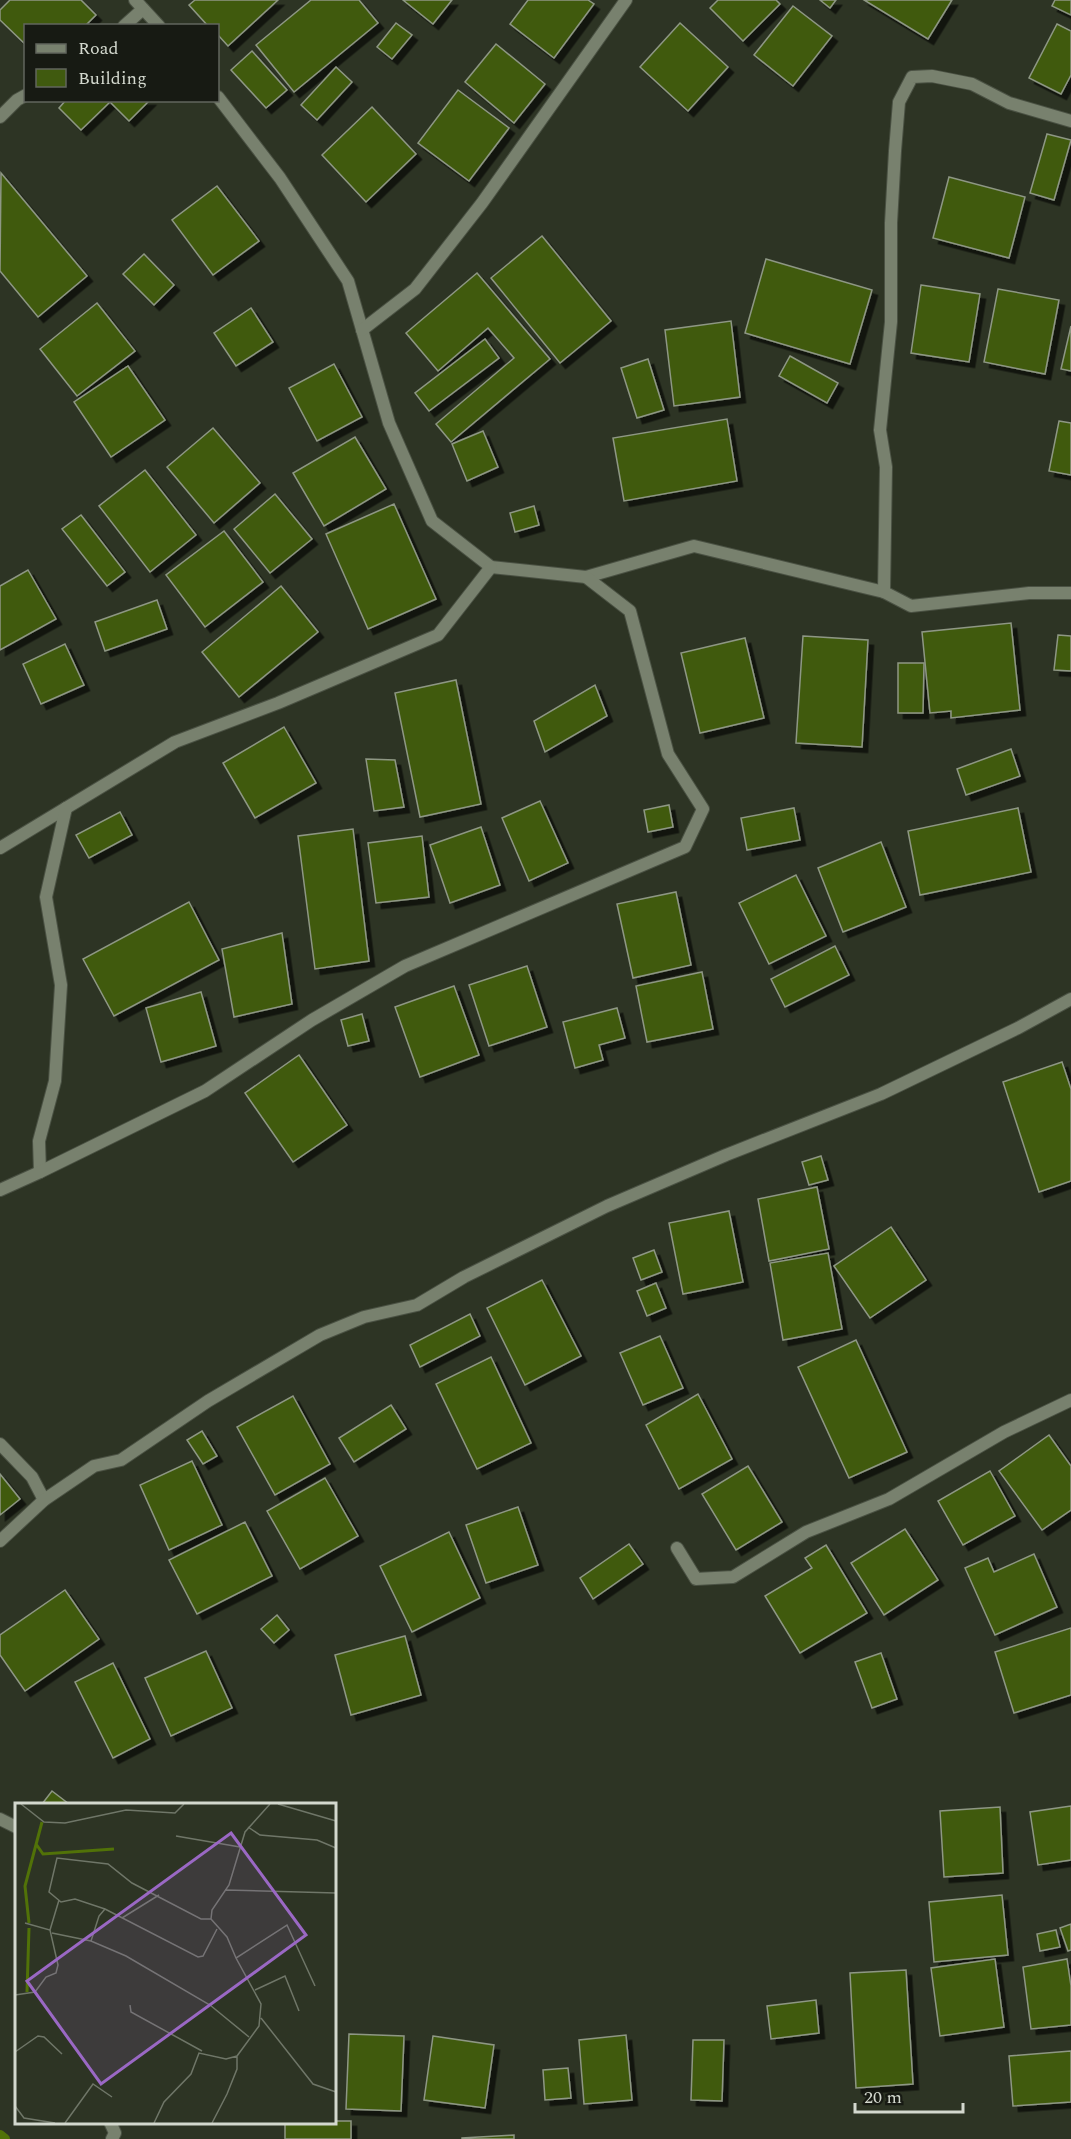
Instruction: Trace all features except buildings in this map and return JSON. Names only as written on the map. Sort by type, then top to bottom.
[{"type":"street","points":[[362,330],[415,289],[482,203],[626,0]]},
{"type":"street","points":[[125,24],[139,5],[157,24]]},
{"type":"street","points":[[884,592],[886,466],[880,430],[891,322],[891,223],[899,102],[912,77],[932,76],[972,84],[1009,103],[1071,121]]},
{"type":"street","points":[[0,117],[24,96]]},
{"type":"street","points":[[219,98],[280,178],[348,281],[389,423],[432,521],[491,567],[586,577],[694,546],[884,592],[911,606],[1029,593],[1071,593]]},
{"type":"street","points":[[0,848],[175,742],[278,703],[438,635],[491,567]]},
{"type":"street","points":[[0,1190],[206,1091],[312,1020],[405,966],[685,848],[703,808],[668,753],[630,611],[586,577]]},
{"type":"street","points":[[40,1172],[39,1141],[55,1081],[61,985],[46,897],[66,808]]},
{"type":"street","points":[[0,1541],[44,1500],[94,1466],[121,1460],[208,1401],[320,1335],[364,1317],[417,1305],[464,1277],[607,1206],[726,1155],[881,1094],[1018,1028],[1071,999]]},
{"type":"street","points":[[677,1548],[696,1579],[733,1577],[806,1532],[889,1499],[1004,1432],[1071,1400]]},
{"type":"street","points":[[0,1444],[32,1477],[44,1500]]},
{"type":"street","points":[[0,1819],[15,1826]]},
{"type":"street","points":[[111,2124],[115,2133],[112,2139]]},
{"type":"waterway","points":[[0,2135],[5,2139]]}]
